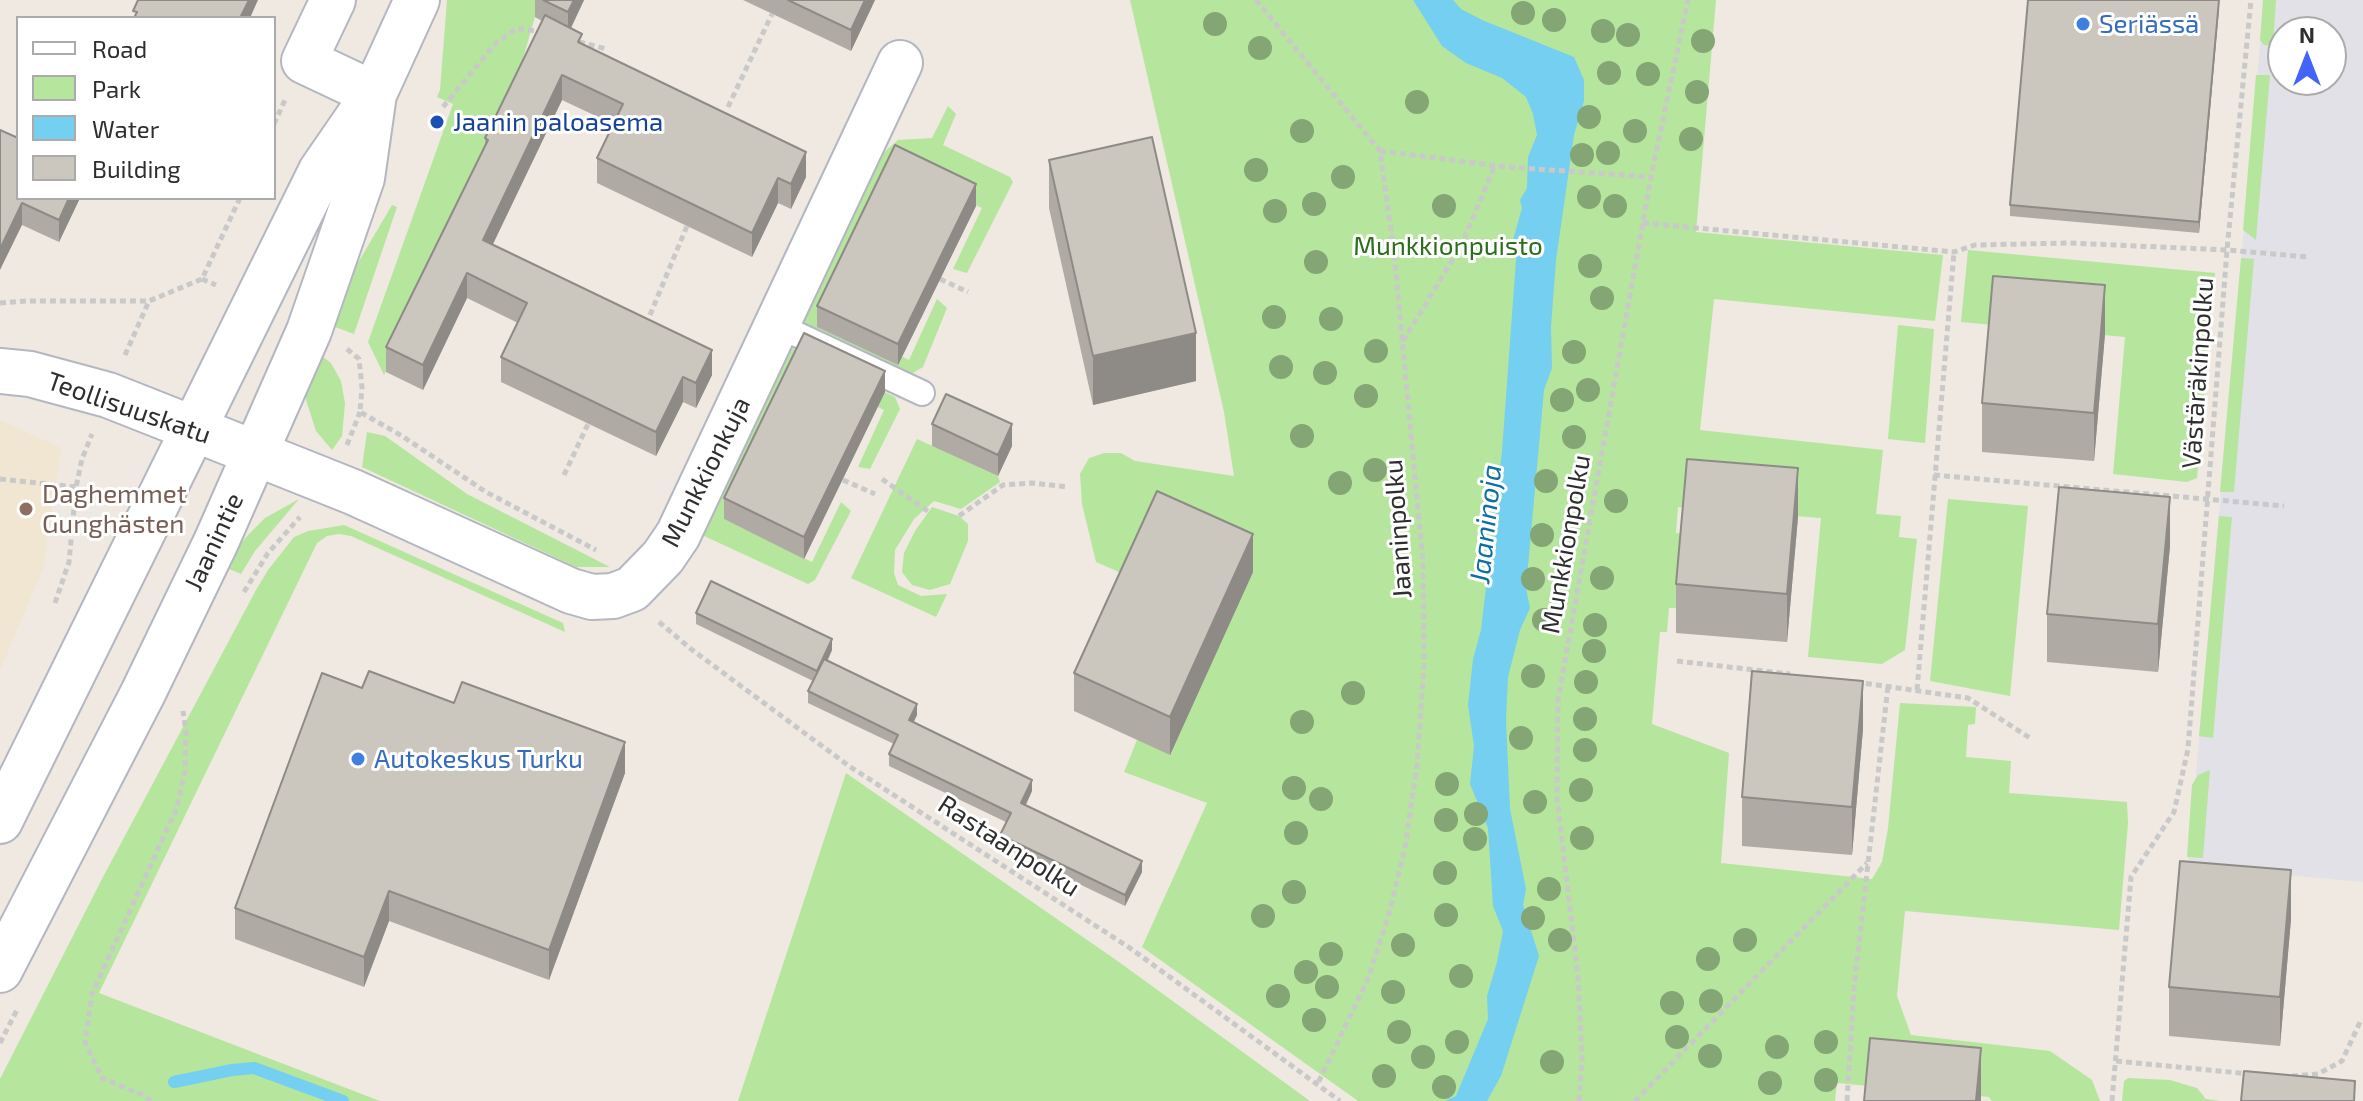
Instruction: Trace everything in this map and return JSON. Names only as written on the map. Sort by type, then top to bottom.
[{"type":"main road","points":[[333,0],[304,61],[374,94]]},
{"type":"main road","name":"Jaanintie","points":[[0,821],[321,171],[374,94],[417,0]]},
{"type":"main road","name":"Munkkionkuja","points":[[255,453],[353,492],[571,591],[592,597],[613,596],[632,589],[663,557],[678,535],[900,63]]},
{"type":"main road","name":"Jaanintie","points":[[0,970],[216,542],[309,331],[362,178],[374,94]]},
{"type":"main road","name":"Teollisuuskatu","points":[[0,371],[30,374],[108,395],[255,453]]},
{"type":"lane","points":[[777,325],[922,393]]},
{"type":"path","points":[[1256,0],[1380,151],[1507,167],[1651,177]]},
{"type":"path","name":"Munkkionpolku","points":[[1579,1101],[1582,1057],[1578,976],[1557,798],[1558,700],[1651,177],[1688,0]]},
{"type":"path","name":"Västäräkinpolku","points":[[2112,1101],[2131,877],[2174,812],[2188,749],[2227,250],[2251,0]]},
{"type":"path","points":[[728,107],[772,14]]},
{"type":"path","points":[[443,107],[496,43],[517,28],[544,32]]},
{"type":"path","points":[[569,39],[607,49]]},
{"type":"path","name":"Jaaninpolku","points":[[1317,1085],[1367,981],[1389,914],[1405,848],[1417,765],[1424,666],[1423,562],[1394,252],[1380,151]]},
{"type":"path","points":[[1403,342],[1461,246],[1495,165]]},
{"type":"path","points":[[0,303],[149,301],[202,279],[239,200]]},
{"type":"path","points":[[1643,223],[1954,252],[1975,245],[2070,243],[2309,257]]},
{"type":"path","points":[[650,315],[687,226]]},
{"type":"path","points":[[1917,690],[1954,252]]},
{"type":"path","points":[[940,279],[968,292]]},
{"type":"path","points":[[138,327],[149,301]]},
{"type":"path","points":[[342,457],[360,412],[362,387],[359,359],[350,350]]},
{"type":"path","points":[[360,412],[486,492],[605,555]]},
{"type":"path","points":[[564,475],[588,424]]},
{"type":"path","points":[[54,606],[69,562],[76,487],[82,459]]},
{"type":"path","points":[[1934,475],[2284,506]]},
{"type":"path","points":[[0,479],[76,487]]},
{"type":"path","points":[[882,479],[929,512]]},
{"type":"path","points":[[843,480],[875,494]]},
{"type":"path","points":[[959,516],[1003,485],[1032,483],[1069,487]]},
{"type":"path","points":[[238,604],[268,553],[303,514]]},
{"type":"path","name":"Rastaanpolku","points":[[658,621],[849,766],[1130,948],[1340,1101]]},
{"type":"path","points":[[1677,661],[1798,675]]},
{"type":"path","points":[[1843,681],[1968,698],[2030,738]]},
{"type":"path","points":[[1847,1101],[1854,988],[1888,686]]},
{"type":"path","points":[[151,1101],[102,1078],[85,1042],[92,994],[177,807],[185,771],[186,732],[182,706]]},
{"type":"path","points":[[1635,1101],[1868,862]]},
{"type":"path","points":[[2284,1077],[2318,1074],[2342,1061],[2361,1020]]},
{"type":"path","points":[[2116,1061],[2254,1074]]},
{"type":"shaded area","points":[[2264,0],[2363,0],[2363,882],[2188,866]]},
{"type":"shaded area","name":"Daghemmet Gunghästen","points":[[0,420],[61,448],[43,569],[0,670]]},
{"type":"green space","points":[[447,0],[543,0],[535,17],[504,124],[384,375],[368,342],[453,104],[437,97]]},
{"type":"green space","name":"Munkkionpuisto","points":[[1130,0],[1716,0],[1696,232],[1943,255],[1935,321],[1714,299],[1700,430],[1883,450],[1876,514],[1901,516],[1899,537],[1917,539],[1905,650],[1882,664],[1808,657],[1821,518],[1678,507],[1676,533],[1684,534],[1678,608],[1669,608],[1667,632],[1660,632],[1652,724],[1729,753],[1721,863],[1872,879],[1882,862],[1888,828],[1900,703],[1976,707],[1975,724],[1968,725],[1966,757],[2011,761],[2009,793],[2127,802],[2119,930],[1905,911],[1897,996],[1911,1035],[2050,1051],[2092,1080],[2100,1101],[1992,1101],[1989,1097],[1837,1083],[1835,1101],[1358,1101],[1142,947],[1207,803],[1124,772],[1137,740],[1135,579],[1096,562],[1082,504],[1080,474],[1089,458],[1104,453],[1121,453],[1135,461],[1234,476],[1224,412]]},
{"type":"green space","points":[[2263,0],[2276,0],[2275,16],[2267,16],[2267,45],[2260,40]]},
{"type":"green space","points":[[2256,75],[2267,75],[2268,96],[2256,240],[2243,230]]},
{"type":"green space","points":[[948,106],[956,114],[943,145],[1010,177],[1013,182],[967,273],[953,269],[982,208],[895,167],[821,317],[909,360],[937,299],[947,308],[923,367],[913,373],[899,372],[802,325],[883,153],[898,140],[932,138]]},
{"type":"green space","points":[[392,205],[397,207],[354,334],[327,324],[336,300]]},
{"type":"green space","points":[[1968,250],[2215,273],[2197,478],[2187,482],[2113,474],[2125,337],[1961,322]]},
{"type":"green space","points":[[2241,258],[2254,259],[2234,492],[2220,492]]},
{"type":"green space","points":[[1898,325],[1934,329],[1925,443],[1888,439]]},
{"type":"green space","points":[[792,348],[895,397],[900,409],[870,469],[858,467],[884,410],[797,368],[724,519],[812,562],[841,502],[851,511],[815,580],[808,584],[702,535]]},
{"type":"green space","points":[[318,353],[331,363],[341,381],[345,403],[342,436],[332,450],[316,431],[306,400],[306,389]]},
{"type":"green space","points":[[367,432],[385,436],[467,494],[610,567],[576,567],[362,467]]},
{"type":"green space","points":[[917,439],[998,476],[1000,482],[961,509],[934,501],[914,519],[895,550],[894,573],[898,585],[921,596],[947,594],[936,617],[851,578]]},
{"type":"green space","points":[[299,499],[255,551],[241,574],[227,568],[234,552],[265,518]]},
{"type":"green space","points":[[1948,499],[2028,506],[2010,696],[1930,681]]},
{"type":"green space","points":[[932,507],[959,516],[968,524],[968,541],[950,584],[930,590],[912,585],[902,572],[904,553]]},
{"type":"green space","points":[[2219,516],[2232,517],[2213,738],[2199,736]]},
{"type":"green space","points":[[344,525],[563,623],[565,632],[351,536],[327,536],[317,543],[99,993],[380,1101],[0,1101],[0,1079],[103,877],[256,590],[294,537],[308,531]]},
{"type":"green space","points":[[2210,770],[2203,858],[2187,857],[2192,785],[2198,775]]},
{"type":"green space","points":[[846,773],[1119,962],[1310,1101],[738,1101]]},
{"type":"green space","points":[[2128,1078],[2170,1080],[2197,1088],[2206,1099],[2221,1101],[2122,1101],[2124,1081]]},
{"type":"water","points":[[1413,0],[1453,0],[1461,9],[1482,20],[1574,57],[1584,80],[1584,101],[1574,135],[1556,260],[1551,327],[1552,368],[1544,390],[1526,588],[1530,608],[1520,630],[1508,677],[1506,720],[1510,809],[1526,889],[1523,905],[1539,956],[1501,1076],[1487,1101],[1445,1101],[1456,1096],[1488,1019],[1487,996],[1503,931],[1493,906],[1488,828],[1470,784],[1474,746],[1468,705],[1473,659],[1481,630],[1502,451],[1516,260],[1513,240],[1522,208],[1520,200],[1527,188],[1528,157],[1537,135],[1526,97],[1502,78],[1466,63],[1442,46]]},
{"type":"building","points":[[138,0],[249,0],[241,16],[135,16],[137,12],[133,11]]},
{"type":"building","points":[[543,0],[574,0],[568,12]]},
{"type":"building","points":[[788,0],[865,0],[851,30]]},
{"type":"building","points":[[2028,0],[2219,0],[2199,222],[2010,205]]},
{"type":"building","points":[[545,15],[582,34],[578,42],[806,152],[791,184],[778,178],[752,233],[597,158],[623,104],[562,75],[483,240],[712,350],[696,383],[683,377],[656,432],[501,357],[527,303],[467,273],[423,365],[386,347],[488,140],[485,138]]},
{"type":"building","points":[[0,130],[16,137],[16,200],[68,200],[59,220],[22,203],[0,249]]},
{"type":"building","points":[[1152,137],[1196,333],[1093,356],[1049,160]]},
{"type":"building","points":[[895,145],[976,184],[898,344],[817,306]]},
{"type":"building","points":[[1993,276],[2105,285],[2094,413],[1982,403]]},
{"type":"building","points":[[804,333],[885,371],[804,537],[724,498]]},
{"type":"building","points":[[946,394],[1012,424],[998,455],[932,424]]},
{"type":"building","points":[[1687,459],[1798,468],[1787,594],[1676,584]]},
{"type":"building","points":[[2059,487],[2170,497],[2158,624],[2047,614]]},
{"type":"building","points":[[1157,491],[1253,534],[1170,717],[1074,673]]},
{"type":"building","points":[[711,581],[832,639],[817,671],[696,613]]},
{"type":"building","points":[[824,659],[917,704],[909,720],[1032,780],[1021,803],[1142,861],[1125,895],[1000,835],[1011,813],[889,754],[898,735],[808,691]]},
{"type":"building","points":[[369,671],[454,703],[462,682],[625,742],[549,950],[389,891],[364,957],[235,908],[322,673],[362,688]]},
{"type":"building","points":[[1752,671],[1863,681],[1852,807],[1742,797]]},
{"type":"building","points":[[2180,861],[2291,870],[2280,997],[2169,987]]},
{"type":"building","points":[[1870,1038],[1981,1048],[1976,1101],[1864,1101]]},
{"type":"building","points":[[2244,1071],[2355,1081],[2354,1101],[2241,1101]]},
{"type":"waterway","points":[[174,1082],[254,1068],[343,1101]]},
{"type":"place","name":"Seriässä","points":[[2083,24]]},
{"type":"place","name":"Jaanin paloasema","points":[[437,122]]},
{"type":"place","name":"Daghemmet Gunghästen","points":[[26,509]]},
{"type":"place","name":"Autokeskus Turku","points":[[358,759]]},
{"type":"water label","name":"Jaaninoja","points":[[1486,524]]}]
